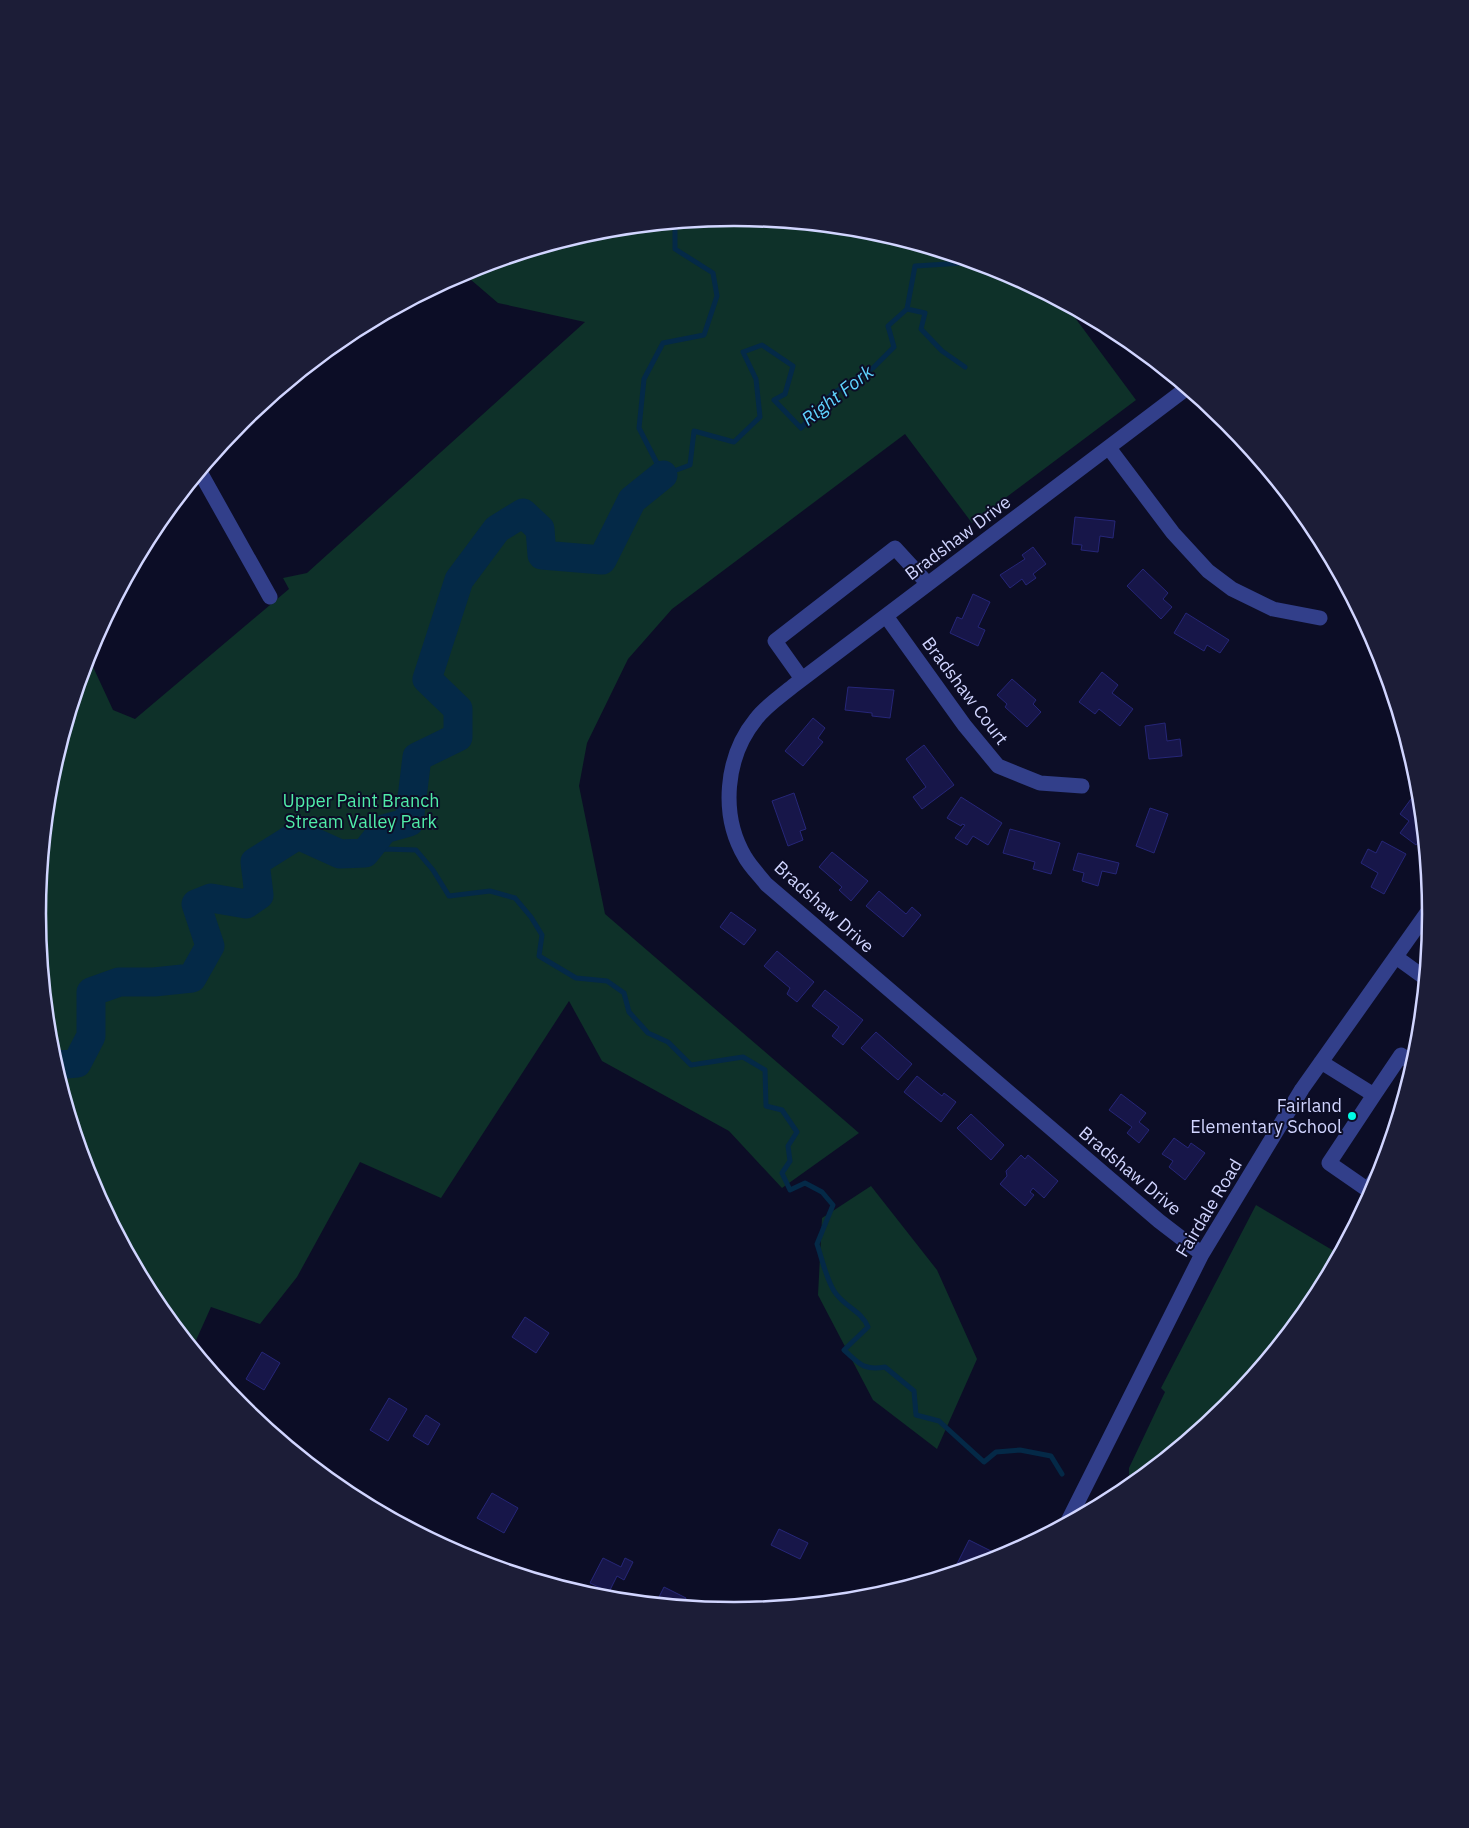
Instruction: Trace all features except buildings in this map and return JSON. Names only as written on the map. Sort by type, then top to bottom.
[{"type":"street","name":"Bradshaw Drive","points":[[1182,392],[802,679],[756,718],[740,745],[728,787],[730,818],[744,856],[766,884],[1159,1221],[1202,1254]]},
{"type":"street","points":[[1110,448],[1173,533],[1208,572],[1232,589],[1273,609],[1320,618]]},
{"type":"street","points":[[203,477],[270,597]]},
{"type":"street","points":[[802,679],[775,641],[895,548],[928,584]]},
{"type":"street","name":"Bradshaw Court","points":[[886,616],[965,726],[998,766],[1040,783],[1082,786]]},
{"type":"street","name":"Fairdale Road","points":[[1072,1514],[1202,1254],[1302,1090],[1423,919]]},
{"type":"street","points":[[1396,957],[1420,974]]},
{"type":"street","points":[[1365,1188],[1329,1163],[1400,1055],[1407,1060]]},
{"type":"street","points":[[1321,1062],[1374,1095]]},
{"type":"green space","name":"Upper Paint Branch Stream Valley Park","points":[[689,227],[780,227],[824,232],[869,239],[913,249],[956,262],[998,278],[1073,315],[1136,400],[972,523],[905,434],[672,609],[628,659],[587,743],[579,786],[605,914],[859,1133],[782,1188],[729,1131],[602,1061],[569,1001],[441,1198],[360,1162],[297,1277],[260,1324],[211,1307],[195,1342],[162,1296],[138,1258],[117,1218],[83,1135],[59,1048],[52,1004],[46,914],[52,824],[59,780],[70,736],[93,667],[113,710],[135,719],[289,589],[283,578],[307,573],[585,322],[498,303],[470,279],[513,262],[556,249],[600,239]]},
{"type":"green space","points":[[871,1186],[937,1270],[977,1359],[937,1449],[873,1400],[818,1295],[822,1218]]},
{"type":"green space","points":[[1256,1205],[1334,1251],[1281,1333],[1252,1368],[1221,1401],[1188,1431],[1129,1477],[1129,1468],[1165,1392],[1161,1388]]},
{"type":"waterway","name":"Right Fork","points":[[675,229],[675,249],[713,273],[717,296],[704,335],[663,343],[644,379],[639,428],[663,475],[690,465],[694,431],[734,442],[760,417],[756,379],[743,352],[762,345],[793,366],[785,394],[774,400],[801,428],[832,394],[873,368],[894,347],[888,326],[907,309],[915,266],[959,263]]},
{"type":"waterway","points":[[907,309],[925,313],[921,329],[942,351],[965,367]]},
{"type":"waterway","points":[[63,1064],[77,1063],[91,1036],[91,992],[119,982],[154,982],[192,978],[210,946],[196,904],[211,898],[246,904],[259,895],[255,862],[298,835],[340,854],[365,853],[384,829],[409,822],[417,757],[458,737],[458,709],[427,679],[459,580],[497,529],[523,513],[540,529],[542,555],[602,560],[632,500],[663,475]]},
{"type":"waterway","points":[[365,853],[384,849],[416,850],[433,870],[449,896],[490,891],[515,898],[531,917],[542,935],[539,956],[576,978],[607,981],[624,993],[629,1012],[648,1033],[668,1042],[691,1065],[743,1057],[765,1070],[766,1106],[782,1110],[797,1132],[788,1146],[790,1161],[782,1173],[790,1190],[805,1183],[822,1192],[833,1205],[817,1244],[826,1274],[834,1291],[862,1317],[868,1327],[844,1350],[866,1367],[885,1367],[914,1391],[916,1415],[939,1421],[984,1462],[996,1452],[1020,1450],[1051,1456],[1062,1474]]},
{"type":"place","name":"Fairland Elementary School","points":[[1352,1116]]}]
